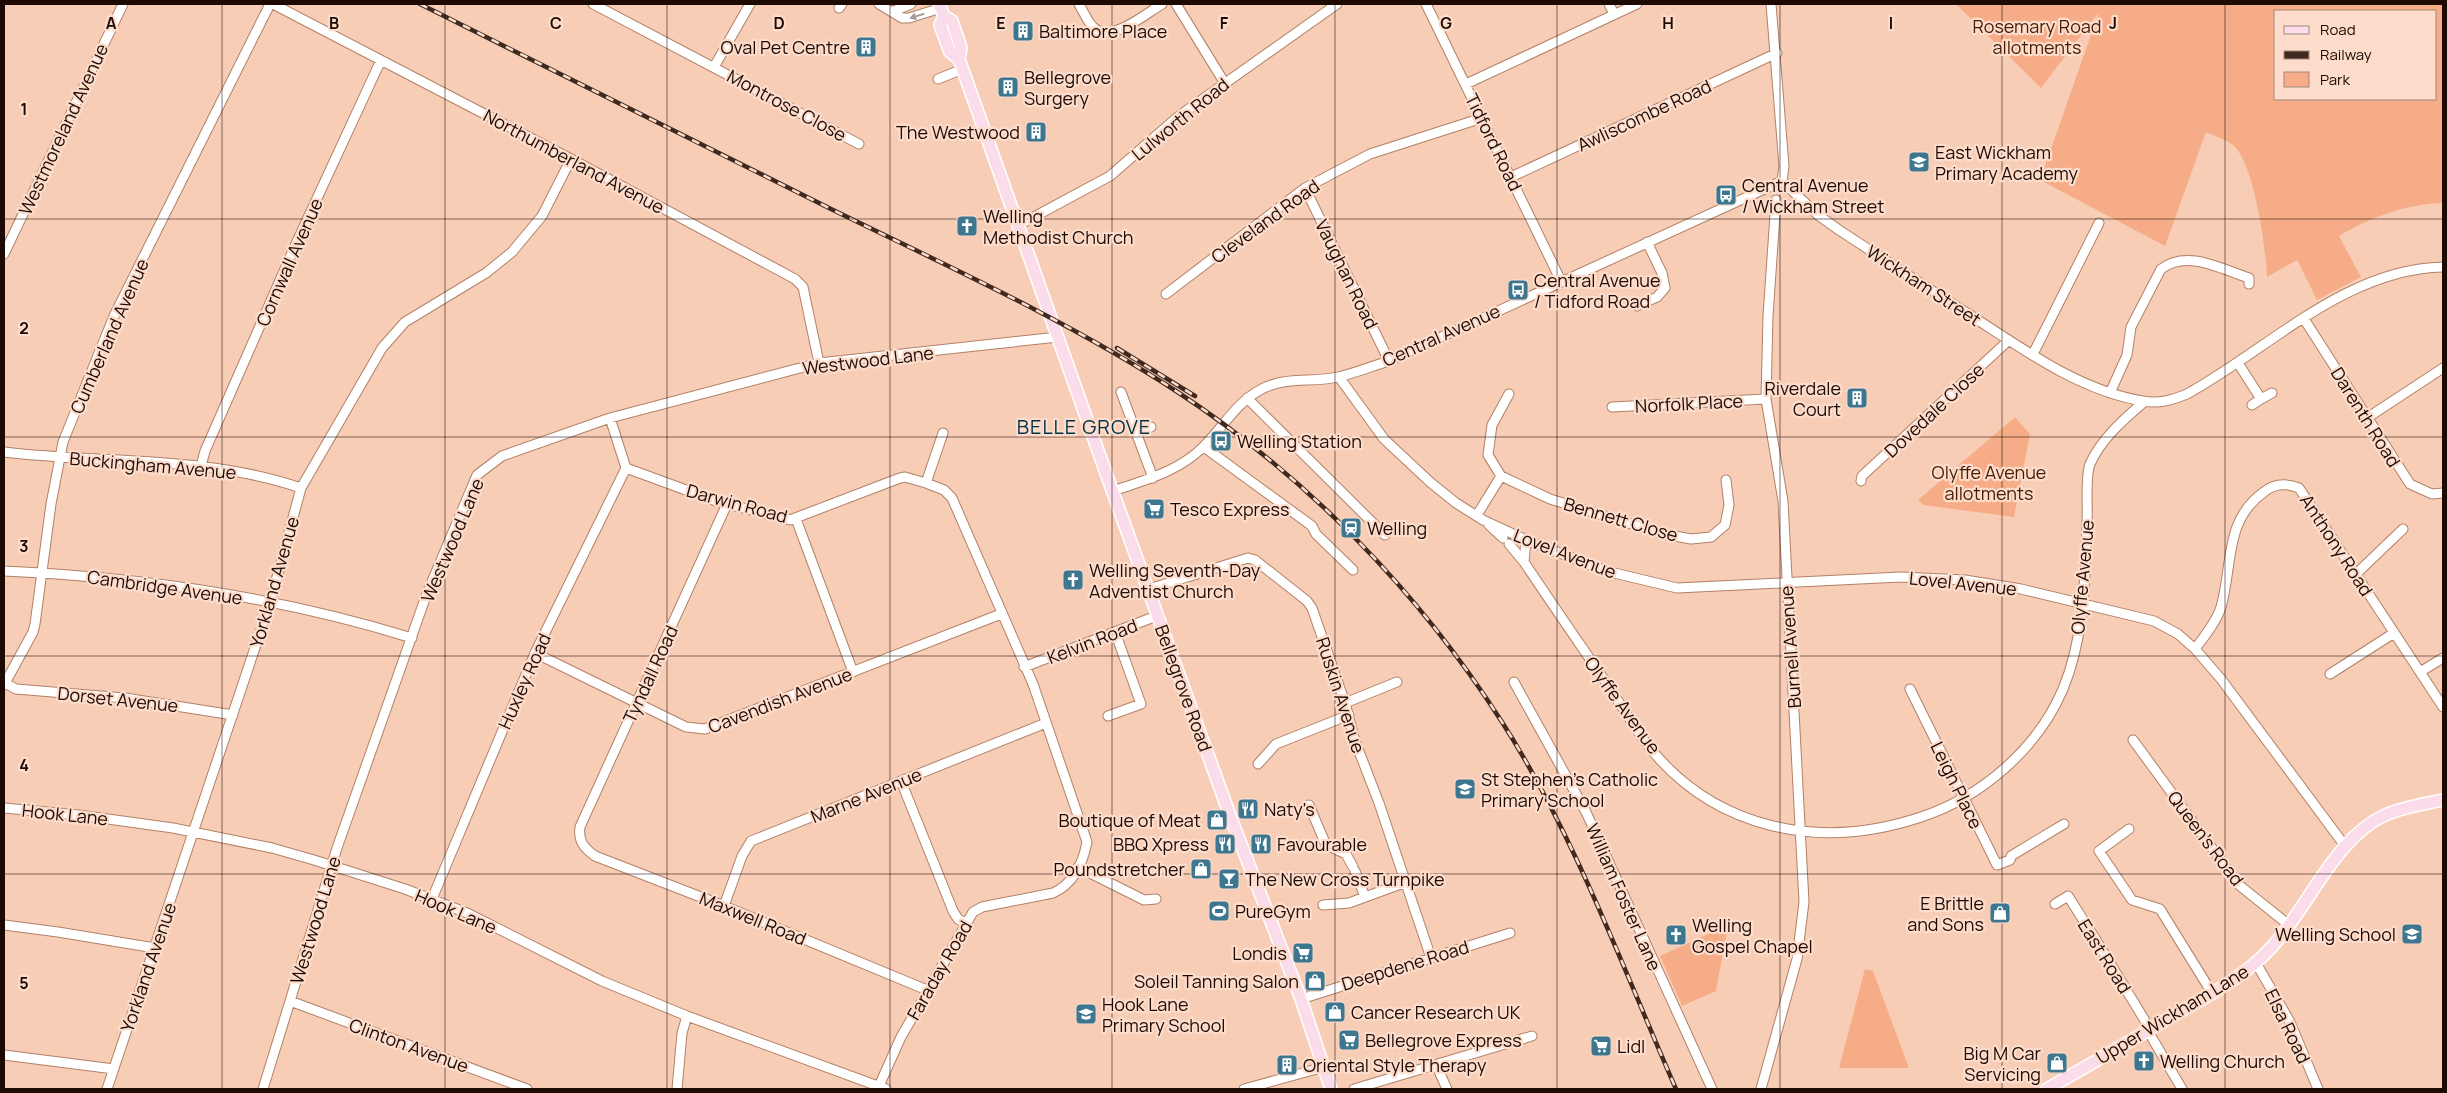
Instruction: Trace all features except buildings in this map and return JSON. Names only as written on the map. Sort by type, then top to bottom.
[{"type":"main road","name":"Bellegrove Road","points":[[941,9],[940,25],[950,52],[961,64],[1017,226],[1232,821],[1301,999],[1331,1089]]},
{"type":"main road","name":"Upper Wickham Lane","points":[[2049,1089],[2212,993],[2256,963],[2290,926],[2345,846],[2358,832],[2385,815],[2443,800]]},
{"type":"street","name":"Westmoreland Avenue","points":[[4,254],[122,4]]},
{"type":"street","name":"Northumberland Avenue","points":[[271,4],[571,159],[795,279],[803,287],[820,363]]},
{"type":"street","name":"Cumberland Avenue","points":[[4,684],[33,632],[59,456],[66,434],[114,316],[271,4]]},
{"type":"street","name":"Montrose Close","points":[[593,4],[859,144]]},
{"type":"street","points":[[714,67],[750,4]]},
{"type":"street","points":[[879,4],[894,11],[902,18],[909,18],[941,9]]},
{"type":"street","points":[[894,11],[911,4]]},
{"type":"street","points":[[1079,4],[1093,27],[1103,33],[1114,33],[1162,4]]},
{"type":"street","points":[[1176,4],[1224,82]]},
{"type":"street","name":"Lulworth Road","points":[[1017,226],[1110,176],[1179,116],[1224,82],[1337,4]]},
{"type":"street","name":"Tidford Road","points":[[1426,4],[1561,281]]},
{"type":"street","points":[[1609,4],[1614,14]]},
{"type":"street","points":[[1466,84],[1637,4]]},
{"type":"street","points":[[1772,4],[1784,166],[1782,181]]},
{"type":"street","name":"Awliscombe Road","points":[[1511,177],[1776,53]]},
{"type":"street","name":"Cornwall Avenue","points":[[201,466],[205,451],[295,246],[381,60]]},
{"type":"street","points":[[938,79],[961,64]]},
{"type":"street","name":"Cleveland Road","points":[[1166,294],[1305,188],[1370,154],[1482,118]]},
{"type":"street","name":"Yorkland Avenue","points":[[107,1089],[270,604],[301,488],[382,348],[410,318],[486,272],[512,252],[542,216],[571,159]]},
{"type":"street","name":"Central Avenue","points":[[1113,491],[1172,469],[1204,447],[1247,398],[1261,389],[1280,382],[1339,377],[1389,361],[1782,181]]},
{"type":"street","name":"Wickham Street","points":[[1782,181],[1818,215],[1839,230],[2009,340],[2067,373],[2110,393],[2144,402],[2160,403],[2172,400],[2204,385],[2347,293],[2415,270],[2443,267]]},
{"type":"street","name":"Vaughan Road","points":[[1305,188],[1389,361]]},
{"type":"street","name":"Burnell Avenue","points":[[1761,1089],[1797,959],[1804,902],[1802,832],[1786,582],[1783,501],[1766,399],[1768,316],[1776,200]]},
{"type":"street","points":[[2033,354],[2099,223]]},
{"type":"street","points":[[1637,306],[1657,297],[1664,288],[1662,273],[1647,242]]},
{"type":"street","points":[[2110,393],[2127,355],[2131,327],[2161,269],[2168,263],[2187,259],[2197,261],[2249,278],[2249,284]]},
{"type":"street","name":"Darenth Road","points":[[2304,319],[2410,484],[2432,494],[2443,493]]},
{"type":"street","name":"Westwood Lane","points":[[262,1089],[332,866],[432,580],[477,475],[502,456],[610,418],[820,363],[1058,336]]},
{"type":"street","name":"Dovedale Close","points":[[1861,481],[1862,476],[2009,340]]},
{"type":"street","points":[[2238,363],[2261,399]]},
{"type":"street","points":[[2367,418],[2443,368]]},
{"type":"street","name":"Lovel Avenue","points":[[1339,377],[1384,439],[1404,460],[1456,503],[1526,540],[1606,572],[1677,588],[1925,577],[1993,584],[2154,621],[2178,634],[2195,649],[2235,696],[2345,846]]},
{"type":"street","points":[[1121,392],[1152,478]]},
{"type":"street","points":[[2252,406],[2272,393]]},
{"type":"street","points":[[1480,517],[1501,476],[1488,455],[1492,425],[1509,394]]},
{"type":"street","points":[[1247,398],[1385,535]]},
{"type":"street","name":"Norfolk Place","points":[[1612,407],[1766,399]]},
{"type":"street","name":"Olyffe Avenue","points":[[1524,562],[1647,744],[1676,775],[1707,799],[1739,816],[1760,824],[1802,832],[1872,830],[1898,825],[1930,814],[1964,798],[1984,785],[2012,761],[2036,735],[2051,712],[2062,690],[2078,641],[2083,604],[2090,465],[2112,431],[2144,402]]},
{"type":"street","points":[[610,418],[626,468]]},
{"type":"street","points":[[1136,433],[1151,428]]},
{"type":"street","points":[[926,483],[943,433]]},
{"type":"street","points":[[1204,447],[1300,515],[1312,526],[1316,534],[1353,570]]},
{"type":"street","name":"Buckingham Avenue","points":[[4,452],[132,459],[201,466],[272,478],[301,488]]},
{"type":"street","name":"Darwin Road","points":[[626,468],[727,504],[785,519],[796,519],[905,477],[944,490],[952,498],[1024,666]]},
{"type":"street","name":"Huxley Road","points":[[432,899],[535,653],[626,468]]},
{"type":"street","name":"Bennett Close","points":[[1501,476],[1550,499],[1656,532],[1691,539],[1711,537],[1725,524],[1729,505],[1726,480]]},
{"type":"street","name":"Anthony Road","points":[[2195,649],[2220,609],[2226,584],[2233,534],[2238,521],[2247,507],[2271,487],[2281,484],[2299,488],[2443,707]]},
{"type":"street","name":"Tyndall Road","points":[[582,844],[579,835],[580,827],[727,504]]},
{"type":"street","name":"Lovel Avenue","points":[[1480,517],[1506,541],[1524,562]]},
{"type":"street","points":[[796,519],[853,672]]},
{"type":"street","points":[[2356,574],[2403,529]]},
{"type":"street","points":[[1524,562],[1526,540]]},
{"type":"street","name":"Ruskin Avenue","points":[[1149,589],[1244,558],[1255,560],[1307,601],[1312,608],[1345,702],[1355,741],[1432,958]]},
{"type":"street","name":"Cambridge Avenue","points":[[4,570],[125,579],[342,618],[412,638]]},
{"type":"street","name":"Cavendish Avenue","points":[[535,653],[686,727],[705,730],[1001,614]]},
{"type":"street","name":"Kelvin Road","points":[[1024,666],[1159,616]]},
{"type":"street","points":[[1108,716],[1141,704],[1115,632]]},
{"type":"street","points":[[2330,674],[2394,633]]},
{"type":"street","points":[[2420,672],[2443,658]]},
{"type":"street","name":"Faraday Road","points":[[883,1088],[891,1057],[927,990],[973,912],[982,907],[1053,893],[1064,888],[1078,867],[1085,851],[1086,834],[1024,666]]},
{"type":"street","points":[[1345,702],[1396,682]]},
{"type":"street","name":"William Foster Lane","points":[[1514,682],[1586,812],[1712,1089]]},
{"type":"street","name":"Dorset Avenue","points":[[4,684],[16,689],[125,698],[233,715]]},
{"type":"street","name":"Leigh Place","points":[[1910,689],[1997,865],[2010,860],[2011,856],[2064,824]]},
{"type":"street","points":[[1258,764],[1276,744],[1348,715]]},
{"type":"street","name":"Marne Avenue","points":[[724,906],[742,856],[751,841],[1046,723]]},
{"type":"street","name":"Queen's Road","points":[[2132,740],[2239,885],[2290,926]]},
{"type":"street","points":[[901,782],[953,910],[958,919],[965,923]]},
{"type":"street","points":[[1309,805],[1326,845],[1346,854],[1366,897]]},
{"type":"street","name":"Hook Lane","points":[[4,808],[98,817],[193,832],[272,848],[332,866],[432,899],[500,928],[602,981],[687,1016],[883,1088]]},
{"type":"street","points":[[2129,829],[2099,851],[2132,900],[2160,909],[2212,993]]},
{"type":"street","name":"Maxwell Road","points":[[582,844],[595,856],[724,906],[927,990]]},
{"type":"street","points":[[1078,867],[1144,900],[1156,899]]},
{"type":"street","points":[[1323,905],[1337,905],[1366,897],[1406,882]]},
{"type":"street","name":"East Road","points":[[2054,904],[2068,896],[2149,1030]]},
{"type":"street","points":[[4,925],[155,948]]},
{"type":"street","name":"Deepdene Road","points":[[1301,999],[1510,933]]},
{"type":"street","name":"Elsa Road","points":[[2256,963],[2290,1022],[2318,1089]]},
{"type":"street","name":"Clinton Avenue","points":[[290,1001],[527,1089]]},
{"type":"street","points":[[677,1089],[682,1032],[687,1016]]},
{"type":"street","points":[[2149,1030],[2182,1089]]},
{"type":"street","points":[[1354,1089],[1437,1067],[1532,1036]]},
{"type":"street","points":[[4,1055],[114,1069]]},
{"type":"street","points":[[1244,1089],[1324,1067]]},
{"type":"street","points":[[1437,1067],[1447,1089]]},
{"type":"green space","name":"Rosemary Road allotments","points":[[1956,4],[2443,4],[2443,203],[2416,206],[2376,217],[2339,236],[2361,277],[2317,300],[2297,260],[2267,277],[2258,208],[2247,170],[2234,146],[2206,132],[2165,246],[2040,180],[2099,12],[2041,88]]},
{"type":"green space","name":"Olyffe Avenue allotments","points":[[2015,417],[2030,434],[2014,517],[1923,505],[1918,500]]},
{"type":"green space","points":[[1728,925],[1716,991],[1682,1006],[1660,956]]},
{"type":"green space","points":[[1865,969],[1873,971],[1909,1068],[1839,1068]]},
{"type":"railway","points":[[420,4],[1050,317],[1135,365],[1176,391],[1224,424],[1270,460],[1356,539],[1396,582],[1434,627],[1502,722],[1528,765],[1575,856],[1676,1089]]},
{"type":"railway","points":[[1117,348],[1195,396]]},
{"type":"place","name":"Baltimore Place","points":[[1023,31]]},
{"type":"place","name":"Oval Pet Centre","points":[[866,47]]},
{"type":"place","name":"Bellegrove Surgery","points":[[1008,87]]},
{"type":"place","name":"The Westwood","points":[[1036,132]]},
{"type":"place","name":"East Wickham Primary Academy","points":[[1919,162]]},
{"type":"place","name":"Central Avenue / Wickham Street","points":[[1726,195]]},
{"type":"place","name":"Welling Methodist Church","points":[[967,226]]},
{"type":"place","name":"Central Avenue / Tidford Road","points":[[1518,290]]},
{"type":"place","name":"Riverdale Court","points":[[1857,398]]},
{"type":"place","name":"Welling Station","points":[[1221,441]]},
{"type":"place","name":"Tesco Express","points":[[1154,509]]},
{"type":"place","name":"Welling","points":[[1351,528]]},
{"type":"place","name":"Welling Seventh-Day Adventist Church","points":[[1073,580]]},
{"type":"place","name":"St Stephen's Catholic Primary School","points":[[1465,789]]},
{"type":"place","name":"Naty's","points":[[1248,809]]},
{"type":"place","name":"Boutique of Meat","points":[[1217,820]]},
{"type":"place","name":"BBQ Xpress","points":[[1225,844]]},
{"type":"place","name":"Favourable","points":[[1261,844]]},
{"type":"place","name":"Poundstretcher","points":[[1201,869]]},
{"type":"place","name":"The New Cross Turnpike","points":[[1229,879]]},
{"type":"place","name":"PureGym","points":[[1219,911]]},
{"type":"place","name":"E Brittle and Sons","points":[[2000,913]]},
{"type":"place","name":"Welling School","points":[[2412,934]]},
{"type":"place","name":"Welling Gospel Chapel","points":[[1676,935]]},
{"type":"place","name":"Londis","points":[[1303,953]]},
{"type":"place","name":"Soleil Tanning Salon","points":[[1315,981]]},
{"type":"place","name":"Cancer Research UK","points":[[1335,1012]]},
{"type":"place","name":"Hook Lane Primary School","points":[[1086,1014]]},
{"type":"place","name":"Bellegrove Express","points":[[1349,1040]]},
{"type":"place","name":"Lidl","points":[[1601,1046]]},
{"type":"place","name":"Welling Church","points":[[2144,1061]]},
{"type":"place","name":"Big M Car Servicing","points":[[2057,1063]]},
{"type":"place","name":"Oriental Style Therapy","points":[[1287,1065]]},
{"type":"district","name":"BELLE GROVE","points":[[1084,426]]}]
